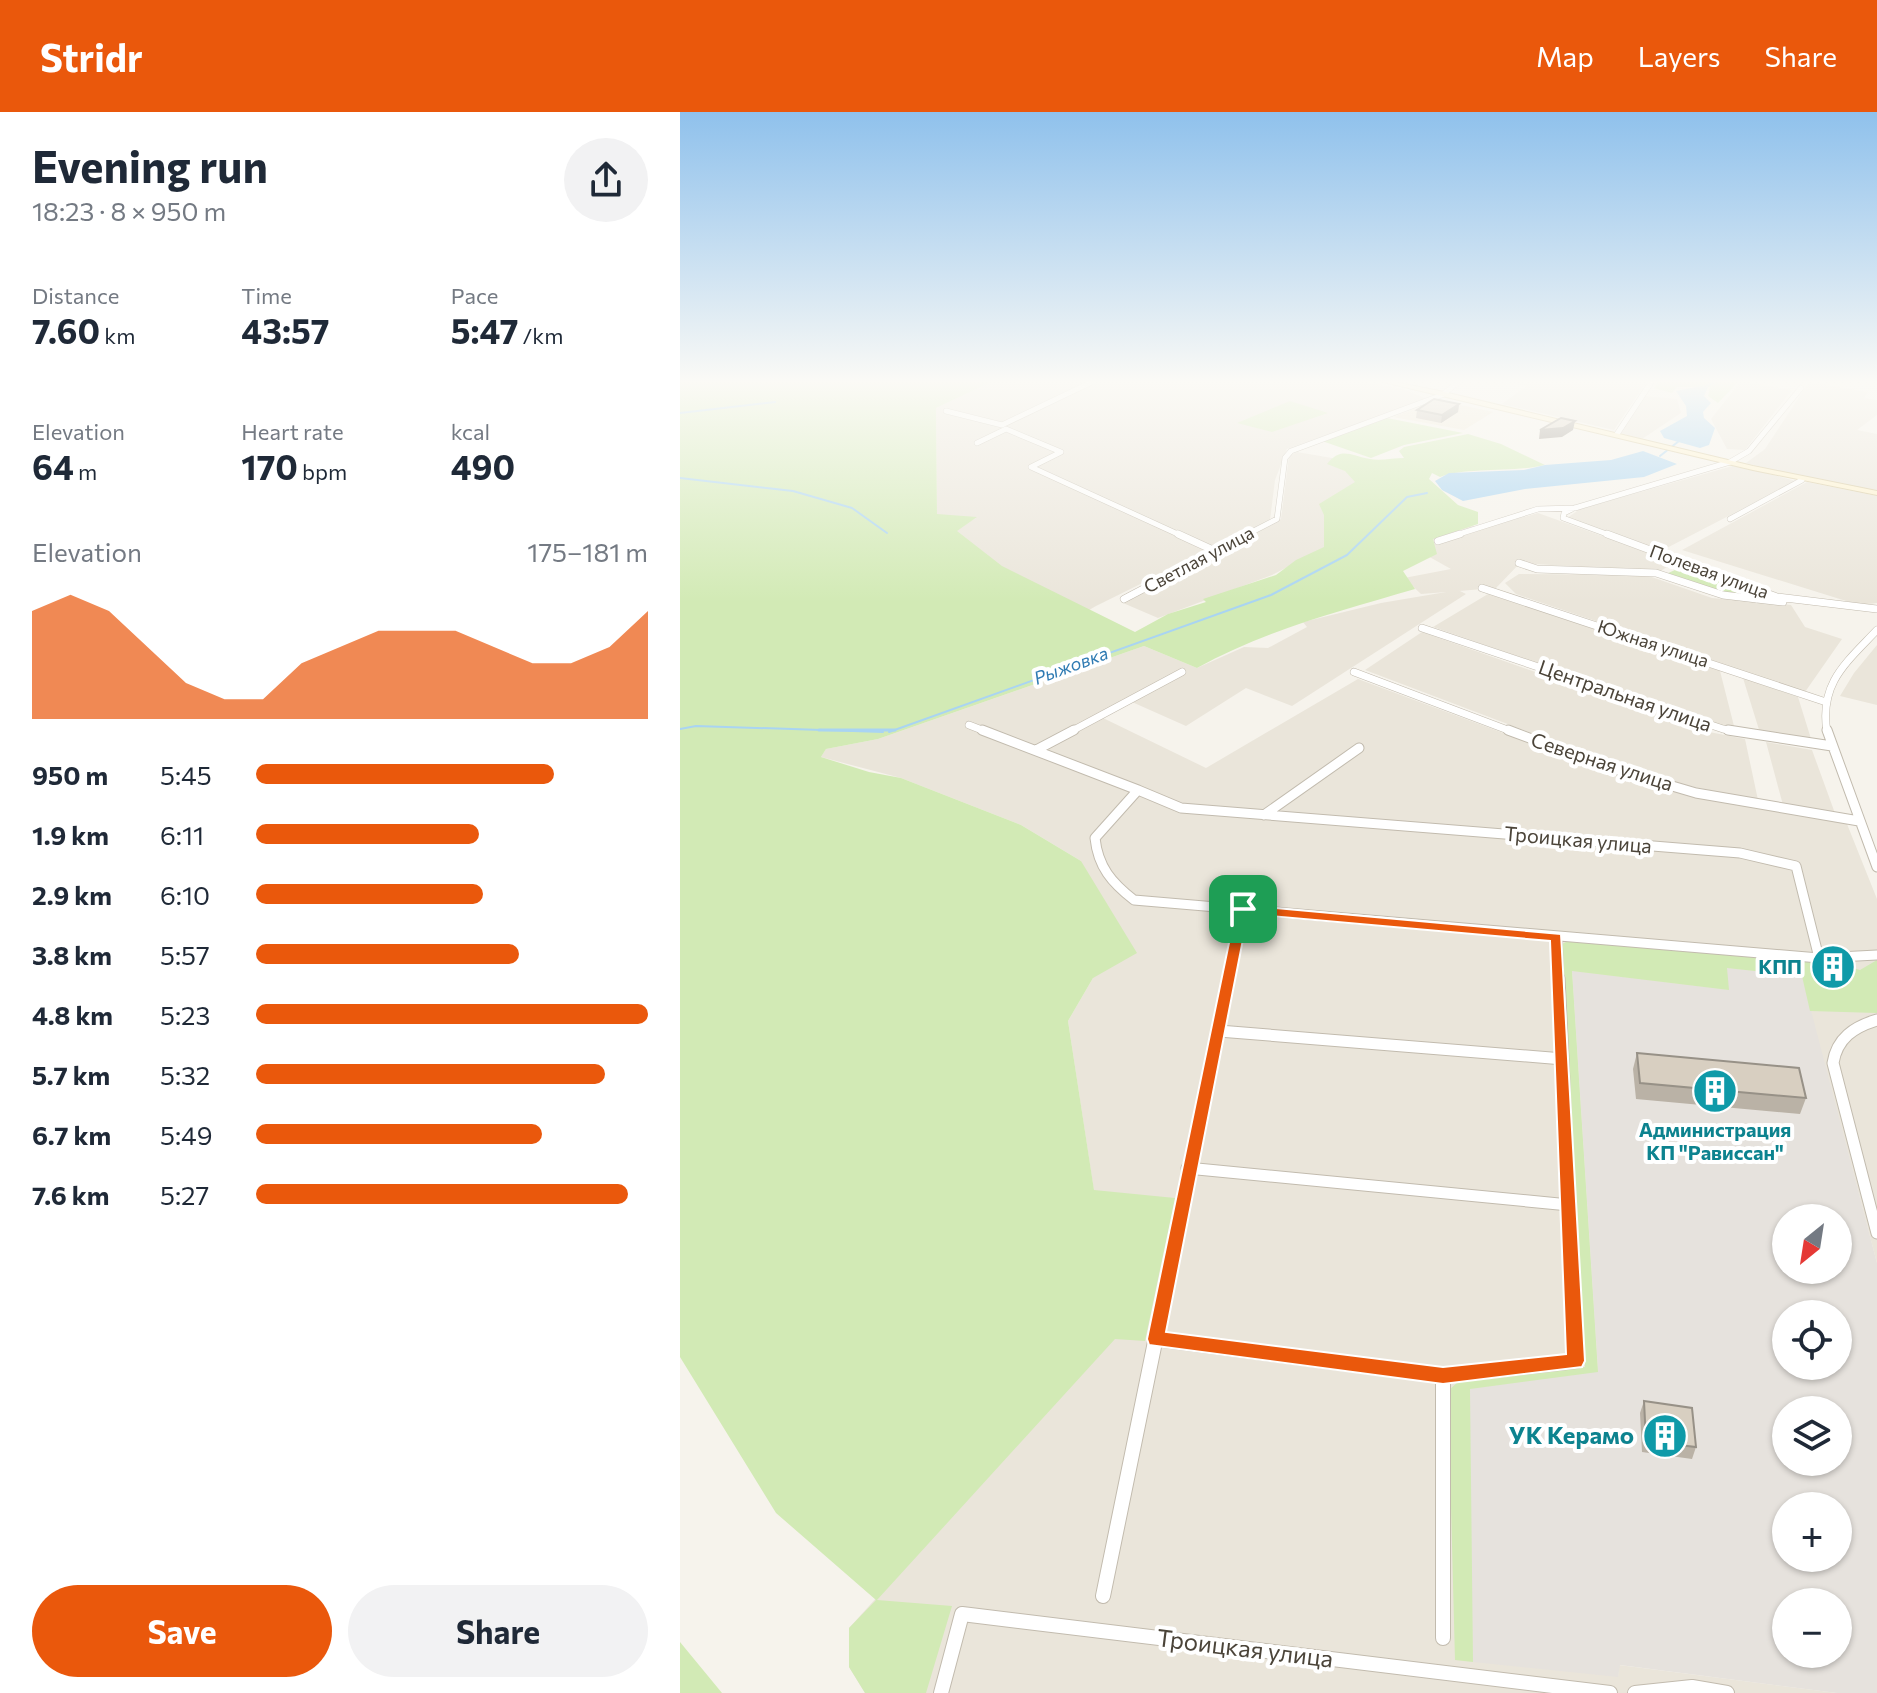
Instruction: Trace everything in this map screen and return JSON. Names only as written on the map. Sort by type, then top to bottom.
[{"type":"street","points":[[1055,455],[1031,467],[1215,551]]},
{"type":"street","name":"Светлая улица","points":[[1124,599],[1277,519],[1288,455]]},
{"type":"street","points":[[1701,455],[1802,480],[1877,493]]},
{"type":"street","points":[[1438,541],[1538,509],[1575,508],[1730,462],[1742,455]]},
{"type":"street","points":[[1730,519],[1802,480]]},
{"type":"street","name":"Полевая улица","points":[[1575,508],[1564,513],[1563,518],[1793,601],[1877,609]]},
{"type":"street","points":[[1519,563],[1537,569],[1656,573],[1731,597],[1793,601]]},
{"type":"street","name":"Южная улица","points":[[1482,588],[1823,701]]},
{"type":"street","name":"Центральная улица","points":[[1422,628],[1723,729],[1832,746]]},
{"type":"street","points":[[1877,630],[1840,670],[1823,701],[1832,746],[1877,867]]},
{"type":"street","points":[[1038,749],[1182,672]]},
{"type":"street","name":"Северная улица","points":[[1354,672],[1604,766],[1696,793],[1859,821]]},
{"type":"street","name":"Троицкая улица","points":[[969,725],[1038,749],[1181,808],[1740,853],[1796,866],[1819,958]]},
{"type":"street","points":[[1264,815],[1359,748]]},
{"type":"street","points":[[1138,790],[1095,838],[1095,855],[1109,881],[1134,900],[1819,958],[1877,955]]},
{"type":"street","points":[[1103,1596],[1156,1339],[1187,1168],[1243,909]]},
{"type":"street","points":[[1156,1339],[1443,1376],[1576,1361],[1557,937]]},
{"type":"street","points":[[1875,1020],[1846,1034],[1835,1046],[1833,1063],[1877,1233]]},
{"type":"street","points":[[1219,1031],[1563,1059]]},
{"type":"street","points":[[1187,1168],[1569,1205]]},
{"type":"street","points":[[1443,1376],[1443,1638]]},
{"type":"street","name":"Троицкая улица","points":[[941,1693],[962,1614],[1610,1693]]},
{"type":"street","points":[[1635,1693],[1692,1687],[1727,1693]]},
{"type":"shaded area","points":[[936,455],[1285,455],[1275,480],[1270,520],[1096,606],[1039,639],[894,556],[976,518],[937,515]]},
{"type":"shaded area","points":[[1757,455],[1877,455],[1877,490],[1808,479],[1746,463]]},
{"type":"shaded area","points":[[1289,456],[1332,458],[1364,485],[1330,545],[1272,575],[1158,618],[1123,603],[1281,519]]},
{"type":"shaded area","points":[[1736,465],[1796,481],[1659,552],[1567,518],[1580,509]]},
{"type":"shaded area","points":[[1807,482],[1877,496],[1877,603],[1859,605],[1682,550]]},
{"type":"shaded area","points":[[1538,513],[1675,562],[1659,572],[1520,563],[1496,588],[1421,594],[1404,578],[1451,569],[1417,550],[1452,517],[1481,529]]},
{"type":"shaded area","points":[[1519,574],[1646,575],[1712,598],[1791,605],[1805,627],[1842,639],[1805,692],[1516,594],[1505,583]]},
{"type":"shaded area","points":[[1458,590],[1466,594],[1292,706],[1246,688],[1186,726],[1132,702],[1103,718],[1206,768],[1358,679],[1643,785],[1847,824],[1877,899],[1877,1263],[1810,1011],[1572,972],[1618,1676],[1619,1665],[1837,1693],[865,1693],[849,1667],[849,1628],[966,1499],[1094,1191],[1068,1021],[1093,978],[1081,861],[1021,825],[901,778],[821,757],[826,749],[878,739],[1144,646],[1197,668],[1244,647],[1268,648],[1307,627],[1303,622],[1381,603]]},
{"type":"shaded area","points":[[1488,594],[1720,671],[1734,726],[1715,725],[1433,627]]},
{"type":"shaded area","points":[[1422,632],[1699,730],[1745,739],[1758,800],[1650,778],[1365,670]]},
{"type":"shaded area","points":[[1877,645],[1877,705],[1840,696],[1854,673]]},
{"type":"shaded area","points":[[1743,678],[1798,697],[1812,742],[1760,733]]},
{"type":"shaded area","points":[[1766,742],[1812,750],[1836,816],[1783,805]]},
{"type":"shaded area","points":[[1726,968],[1802,976],[1877,1263],[1877,1693],[1837,1693],[1620,1665],[1618,1677],[1473,1662],[1469,1389],[1598,1371],[1572,971],[1729,990]]},
{"type":"green space","points":[[680,455],[936,455],[937,514],[977,517],[957,531],[1002,566],[1135,632],[1168,614],[1206,602],[1203,599],[1276,575],[1296,560],[1324,547],[1324,515],[1319,504],[1355,482],[1345,471],[1327,464],[1337,455],[1374,460],[1404,458],[1402,455],[1524,455],[1545,465],[1440,477],[1432,473],[1429,479],[1458,505],[1478,512],[1478,524],[1433,539],[1437,554],[1403,571],[1415,589],[1277,632],[1197,668],[1144,646],[878,739],[826,749],[821,757],[901,778],[1021,825],[1081,861],[1137,953],[1093,978],[1068,1021],[1094,1190],[1175,1198],[1145,1341],[1115,1339],[877,1600],[952,1606],[926,1693],[865,1693],[849,1667],[849,1628],[876,1600],[776,1513],[680,1357]]},
{"type":"green space","points":[[1684,566],[1777,599],[1722,593],[1666,574]]},
{"type":"green space","points":[[1568,941],[1827,962],[1828,970],[1839,971],[1838,964],[1860,970],[1877,960],[1877,1013],[1810,1011],[1802,976],[1727,968],[1729,990],[1572,971],[1598,1372],[1470,1389],[1473,1662],[1455,1660],[1448,1391],[1460,1380],[1585,1367],[1562,944]]},
{"type":"green space","points":[[680,1642],[722,1693],[680,1693]]},
{"type":"water","points":[[1630,455],[1653,455],[1677,464],[1644,477],[1525,489],[1463,501],[1442,490],[1435,481],[1449,473],[1524,470],[1545,465],[1611,460]]},
{"type":"building","points":[[1637,1053],[1799,1068],[1806,1098],[1640,1083]]},
{"type":"building","name":"УК Керамо","points":[[1644,1401],[1692,1408],[1696,1447],[1646,1441]]},
{"type":"waterway","points":[[680,478],[793,491],[852,508],[887,533]]},
{"type":"waterway","name":"Рыжовка","points":[[895,730],[1271,595],[1347,555],[1407,497],[1427,493]]},
{"type":"waterway","name":"Рыжовка","points":[[680,729],[696,726],[821,730]]},
{"type":"waterway","name":"Рыжовка","points":[[821,730],[895,730]]},
{"type":"waterway","name":"Рыжовка","points":[[821,730],[883,732]]},
{"type":"waterway","name":"Рыжовка","points":[[889,732],[895,730]]},
{"type":"place","name":"КПП","points":[[1833,967]]},
{"type":"place","name":"Администрация КП \"Рависсан\"","points":[[1715,1091]]},
{"type":"place","name":"УК Керамо","points":[[1665,1436]]},
{"type":"route","points":[[1243,909],[1557,937],[1576,1361],[1443,1376],[1156,1339],[1187,1168],[1243,909]]}]
